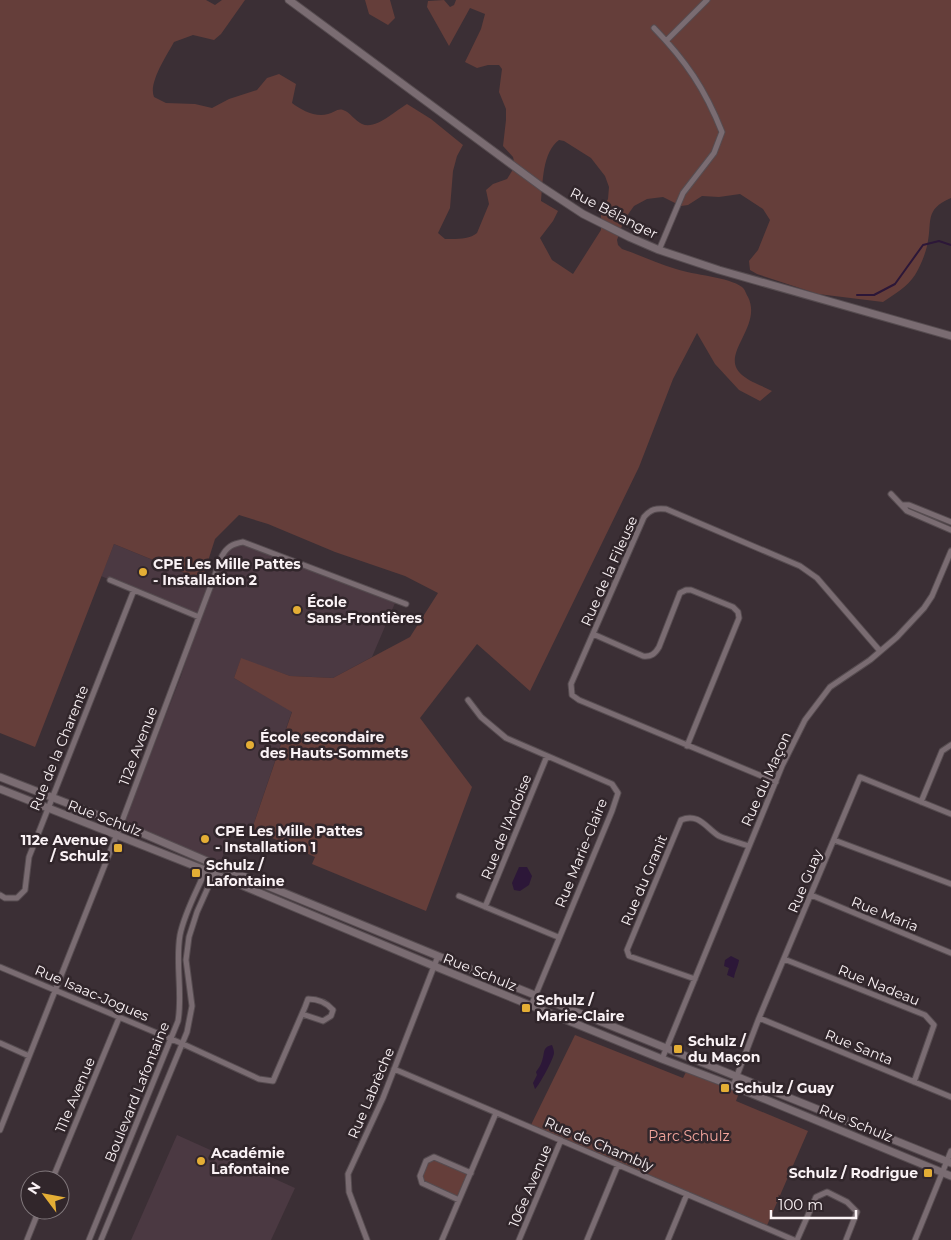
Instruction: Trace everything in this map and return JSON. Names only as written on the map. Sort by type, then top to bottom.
[{"type":"street","name":"Rue Bélanger","points":[[289,0],[542,187],[583,214],[659,250],[719,270],[951,336]]},
{"type":"street","points":[[666,41],[707,0]]},
{"type":"street","points":[[654,28],[688,66],[713,111],[722,132],[714,153],[683,193],[659,250]]},
{"type":"street","points":[[891,494],[907,511],[951,530]]},
{"type":"street","points":[[903,505],[909,505],[951,522]]},
{"type":"street","name":"Rue de la Fileuse","points":[[776,782],[579,700],[572,695],[571,684],[644,517],[650,511],[657,508],[666,509],[800,566],[817,578],[880,651]]},
{"type":"street","name":"112e Avenue","points":[[0,1130],[117,835],[226,548],[243,542],[406,604]]},
{"type":"street","name":"Rue du Maçon","points":[[662,1059],[749,846],[805,720],[830,687],[897,637],[924,608],[932,596],[951,551]]},
{"type":"street","points":[[110,580],[199,617]]},
{"type":"street","name":"Rue de la Charente","points":[[0,896],[17,898],[25,890],[29,857],[134,590]]},
{"type":"street","points":[[593,634],[649,657],[655,654],[659,647],[680,594],[686,590],[734,607],[738,612],[739,618],[687,746]]},
{"type":"street","name":"Rue Marie-Claire","points":[[468,700],[480,717],[506,738],[612,784],[618,793],[530,1006]]},
{"type":"street","points":[[922,802],[942,751],[951,745]]},
{"type":"street","name":"Rue de l'Ardoise","points":[[485,907],[547,756]]},
{"type":"street","name":"Rue Guay","points":[[733,1086],[759,1018],[860,776],[951,814]]},
{"type":"street","name":"Rue Schulz","points":[[0,777],[121,824],[438,956],[949,1162]]},
{"type":"street","name":"Rue Schulz","points":[[0,789],[160,852],[530,1006],[733,1086],[951,1176]]},
{"type":"street","name":"Rue du Granit","points":[[695,979],[638,961],[630,956],[627,950],[681,820],[686,817],[692,817],[709,826],[718,835],[749,846]]},
{"type":"street","points":[[834,840],[951,884]]},
{"type":"street","points":[[160,852],[164,842]]},
{"type":"street","name":"Boulevard Lafontaine","points":[[89,1240],[178,1021],[181,1005],[177,960],[180,936],[184,919],[209,862]]},
{"type":"street","name":"Boulevard Lafontaine","points":[[102,1240],[187,1032],[192,1006],[186,960],[189,937],[197,912],[218,866]]},
{"type":"street","name":"Rue Maria","points":[[811,895],[951,953]]},
{"type":"street","points":[[459,896],[558,937]]},
{"type":"street","name":"Rue Labrèche","points":[[366,1239],[349,1192],[348,1174],[394,1069],[438,956]]},
{"type":"street","name":"Rue Nadeau","points":[[784,959],[925,1015],[934,1025],[914,1082]]},
{"type":"street","name":"Rue Isaac-Jogues","points":[[0,967],[171,1039],[259,1079],[273,1081],[308,999],[314,999],[328,1005],[333,1010],[331,1016],[323,1021],[302,1014]]},
{"type":"street","name":"111e Avenue","points":[[56,1170],[119,1018]]},
{"type":"street","name":"Rue Santa","points":[[759,1018],[951,1097]]},
{"type":"street","points":[[604,1036],[608,1025]]},
{"type":"street","points":[[0,1043],[29,1056]]},
{"type":"street","name":"Rue de Chambly","points":[[394,1069],[796,1240],[816,1197],[827,1192],[847,1202],[856,1212],[846,1240]]},
{"type":"street","points":[[815,1120],[819,1109]]},
{"type":"street","points":[[0,1112],[6,1115]]},
{"type":"street","points":[[442,1240],[496,1113]]},
{"type":"street","name":"106e Avenue","points":[[519,1240],[561,1140]]},
{"type":"street","points":[[915,1240],[942,1172],[949,1162],[951,1151]]},
{"type":"street","points":[[459,1200],[422,1183],[420,1176],[426,1161],[434,1157],[471,1173]]},
{"type":"street","points":[[587,1240],[618,1165]]},
{"type":"street","points":[[668,1240],[687,1194]]},
{"type":"street","points":[[27,1240],[36,1220]]},
{"type":"shaded area","points":[[114,544],[211,584],[222,556],[236,545],[244,545],[395,603],[372,657],[333,678],[290,676],[241,659],[234,678],[292,711],[252,829],[235,822],[220,864],[124,823],[181,676],[200,618],[101,576]]},
{"type":"shaded area","points":[[519,867],[527,867],[532,876],[529,885],[520,891],[514,890],[512,883]]},
{"type":"shaded area","points":[[731,956],[739,960],[734,978],[727,975],[729,968],[724,966],[725,960]]},
{"type":"shaded area","points":[[552,1045],[553,1056],[543,1078],[535,1089],[533,1083],[537,1075],[536,1072],[542,1062],[545,1049]]},
{"type":"shaded area","name":"Académie Lafontaine","points":[[177,1135],[295,1188],[271,1240],[131,1240]]},
{"type":"green space","points":[[0,0],[206,0],[215,5],[222,0],[245,0],[221,34],[214,40],[193,35],[174,42],[156,77],[153,91],[154,97],[166,103],[195,104],[212,108],[229,99],[257,90],[267,78],[279,74],[296,84],[292,103],[304,111],[314,114],[323,115],[337,110],[346,111],[359,123],[367,125],[385,119],[407,104],[431,119],[463,145],[457,156],[453,171],[450,208],[438,233],[445,239],[453,239],[466,238],[477,233],[489,204],[486,190],[493,184],[507,179],[515,166],[513,157],[503,146],[506,109],[499,92],[502,69],[499,65],[477,68],[465,62],[481,29],[485,14],[470,8],[449,46],[427,7],[428,1],[444,0],[450,7],[454,5],[456,0],[951,0],[951,198],[936,207],[933,212],[926,250],[915,275],[905,287],[892,296],[883,302],[818,294],[750,270],[749,261],[758,250],[770,220],[763,209],[740,194],[719,197],[702,196],[688,205],[681,206],[663,197],[647,199],[634,206],[624,220],[617,240],[618,245],[622,249],[669,267],[720,278],[743,288],[751,308],[750,319],[737,349],[736,367],[745,377],[772,391],[760,401],[739,390],[715,364],[697,333],[673,379],[639,467],[530,691],[477,644],[420,718],[472,787],[426,911],[312,864],[315,857],[252,829],[292,712],[234,678],[241,658],[290,676],[333,678],[410,637],[438,593],[405,576],[335,552],[268,524],[239,515],[215,539],[202,580],[114,544],[35,747],[0,733]],"holes":[[[559,140],[564,141],[591,158],[605,176],[609,187],[608,199],[601,211],[601,230],[573,274],[552,260],[540,238],[558,211],[541,201],[546,160],[553,146]]]},
{"type":"green space","points":[[365,0],[390,0],[395,18],[388,25],[369,14]]},
{"type":"green space","name":"Parc Schulz","points":[[575,1035],[683,1078],[686,1072],[739,1093],[736,1101],[808,1131],[765,1230],[529,1129]]},
{"type":"green space","points":[[434,1157],[471,1173],[459,1200],[422,1183],[420,1176],[426,1161]]},
{"type":"waterway","points":[[857,295],[874,295],[895,284],[923,245],[939,241],[951,245]]},
{"type":"place","name":"CPE Les Mille Pattes - Installation 2","points":[[143,572]]},
{"type":"place","name":"École Sans-Frontières","points":[[297,610]]},
{"type":"place","name":"École secondaire des Hauts-Sommets","points":[[250,745]]},
{"type":"place","name":"CPE Les Mille Pattes - Installation 1","points":[[205,839]]},
{"type":"place","name":"112e Avenue / Schulz","points":[[118,848]]},
{"type":"place","name":"Schulz / Lafontaine","points":[[196,873]]},
{"type":"place","name":"Schulz / Marie-Claire","points":[[526,1008]]},
{"type":"place","name":"Schulz / du Maçon","points":[[678,1049]]},
{"type":"place","name":"Schulz / Guay","points":[[725,1088]]},
{"type":"place","name":"Académie Lafontaine","points":[[201,1161]]},
{"type":"place","name":"Schulz / Rodrigue","points":[[928,1173]]}]
